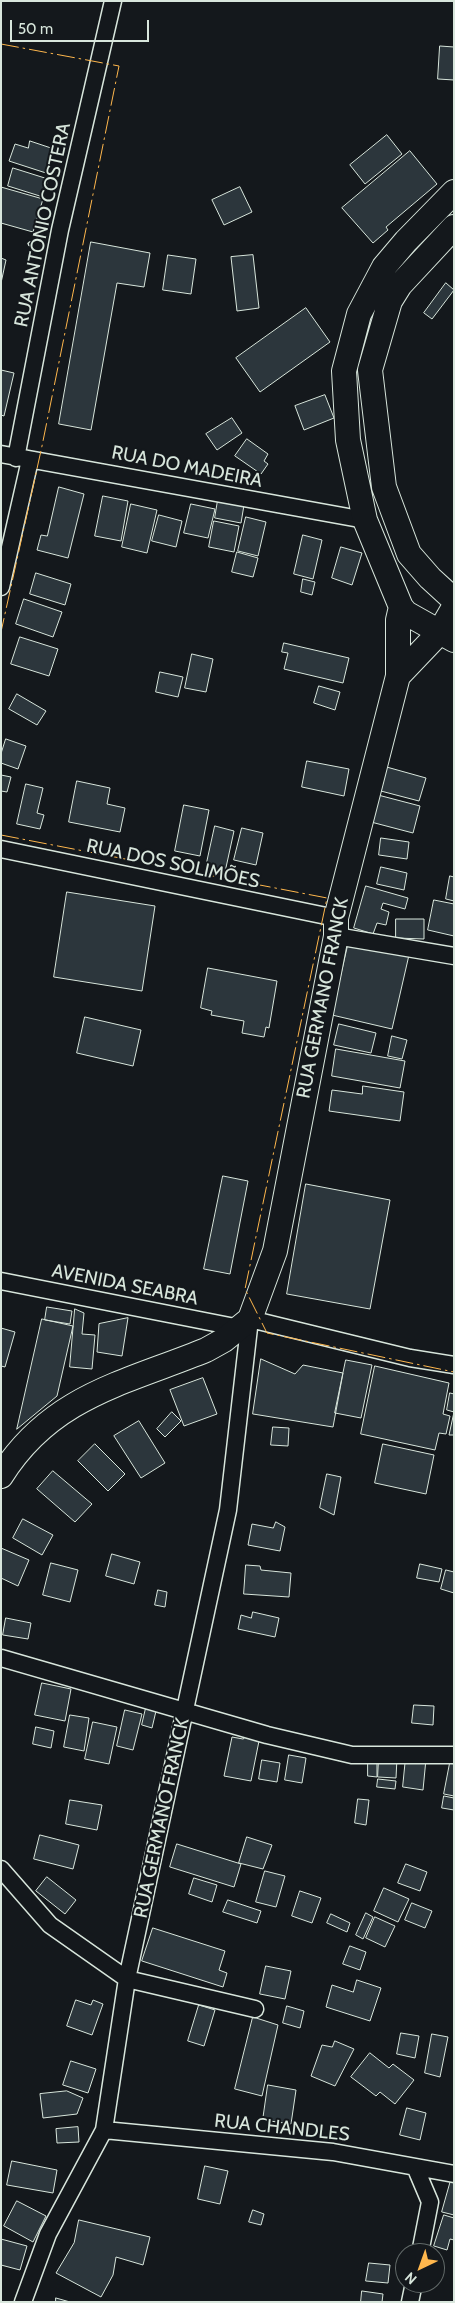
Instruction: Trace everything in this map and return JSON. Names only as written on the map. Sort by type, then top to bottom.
[{"type":"street","name":"RUA ANTÔNIO COSTERA","points":[[1,587],[16,457],[60,230],[113,1]]},
{"type":"street","name":"RUA GERMANO FRANCK","points":[[23,2302],[48,2234],[104,2130],[127,1978],[228,1510],[245,1324],[275,1251],[336,927],[398,676],[398,620],[400,607],[365,520],[347,430],[344,371],[359,314],[384,267],[406,241],[454,192]]},
{"type":"street","points":[[454,227],[400,284],[390,301],[370,370],[384,487],[409,554],[430,578],[454,600]]},
{"type":"street","name":"RUA DO MADEIRA","points":[[16,457],[365,520]]},
{"type":"street","points":[[430,578],[400,607],[406,613],[446,637]]},
{"type":"street","name":"RUA GERMANO FRANCK","points":[[398,676],[446,637],[454,607]]},
{"type":"street","name":"RUA DOS SOLIMÕES","points":[[1,849],[454,956]]},
{"type":"street","name":"AVENIDA SEABRA","points":[[1,1282],[245,1324],[410,1358],[454,1365]]},
{"type":"street","points":[[1,1476],[12,1459],[53,1416],[78,1401],[206,1350],[224,1340],[245,1324]]},
{"type":"street","points":[[1,1658],[185,1710],[267,1736],[352,1755],[454,1755]]},
{"type":"street","points":[[1,1869],[50,1925],[127,1978],[256,2009]]},
{"type":"street","name":"RUA CHANDLES","points":[[104,2130],[333,2152],[454,2174]]},
{"type":"street","points":[[416,2168],[430,2202],[422,2243]]},
{"type":"building","points":[[440,46],[454,47],[454,80],[438,79]]},
{"type":"building","points":[[387,135],[402,154],[365,184],[350,165]]},
{"type":"building","points":[[30,141],[54,149],[46,173],[9,161],[15,144],[28,148]]},
{"type":"building","points":[[410,151],[437,184],[386,227],[388,230],[373,243],[342,208]]},
{"type":"building","points":[[13,168],[48,179],[43,197],[8,186]]},
{"type":"building","points":[[1,187],[43,199],[33,232],[1,223]]},
{"type":"building","points":[[240,187],[252,212],[224,225],[212,200]]},
{"type":"building","points":[[91,242],[150,253],[144,287],[117,283],[91,430],[59,424]]},
{"type":"building","points":[[168,255],[196,259],[191,294],[163,290]]},
{"type":"building","points":[[253,255],[259,308],[237,311],[231,257]]},
{"type":"building","points":[[1,258],[6,260],[1,283]]},
{"type":"building","points":[[446,283],[454,290],[432,319],[424,313]]},
{"type":"building","points":[[306,308],[330,342],[260,392],[236,358]]},
{"type":"building","points":[[1,370],[14,373],[4,416],[1,415]]},
{"type":"building","points":[[325,395],[334,418],[304,430],[295,406]]},
{"type":"building","points":[[232,418],[242,433],[217,450],[206,434]]},
{"type":"building","points":[[247,439],[268,454],[264,461],[268,464],[261,474],[235,456]]},
{"type":"building","points":[[59,487],[84,494],[68,558],[37,550],[41,535],[47,536]]},
{"type":"building","points":[[103,496],[128,501],[121,541],[95,536]]},
{"type":"building","points":[[218,500],[244,505],[241,523],[215,518]]},
{"type":"building","points":[[131,504],[157,510],[147,553],[122,547]]},
{"type":"building","points":[[191,504],[215,509],[208,538],[184,533]]},
{"type":"building","points":[[159,515],[182,521],[176,547],[152,541]]},
{"type":"building","points":[[246,517],[266,522],[258,556],[238,551]]},
{"type":"building","points":[[214,521],[239,526],[234,552],[209,547]]},
{"type":"building","points":[[303,535],[322,540],[313,579],[294,574]]},
{"type":"building","points":[[341,547],[362,553],[352,585],[332,578]]},
{"type":"building","points":[[237,552],[258,558],[253,577],[232,572]]},
{"type":"building","points":[[36,573],[71,584],[65,605],[30,594]]},
{"type":"building","points":[[303,579],[315,582],[312,595],[301,592]]},
{"type":"building","points":[[24,599],[62,612],[53,637],[16,624]]},
{"type":"building","points":[[20,637],[58,649],[49,676],[11,664]]},
{"type":"building","points":[[284,643],[349,658],[343,683],[284,669],[288,653],[282,652]]},
{"type":"building","points":[[192,654],[213,659],[206,692],[185,688]]},
{"type":"building","points":[[160,672],[183,677],[178,697],[156,692]]},
{"type":"building","points":[[319,686],[340,692],[335,710],[314,703]]},
{"type":"building","points":[[17,694],[46,711],[37,725],[9,709]]},
{"type":"building","points":[[6,739],[26,746],[18,769],[1,763],[1,754]]},
{"type":"building","points":[[307,761],[349,769],[344,796],[302,787]]},
{"type":"building","points":[[383,766],[426,778],[419,801],[377,790]]},
{"type":"building","points":[[1,775],[11,777],[7,792],[1,791]]},
{"type":"building","points":[[77,781],[110,788],[107,804],[125,808],[120,832],[69,822]]},
{"type":"building","points":[[26,784],[43,788],[37,813],[44,815],[40,829],[17,824]]},
{"type":"building","points":[[378,795],[420,806],[413,833],[371,822]]},
{"type":"building","points":[[184,805],[209,810],[200,856],[175,851]]},
{"type":"building","points":[[215,826],[234,831],[225,872],[206,867]]},
{"type":"building","points":[[242,828],[263,833],[256,865],[234,860]]},
{"type":"building","points":[[381,838],[409,842],[407,859],[379,855]]},
{"type":"building","points":[[381,867],[407,873],[404,890],[377,884]]},
{"type":"building","points":[[450,876],[454,877],[454,901],[446,899]]},
{"type":"building","points":[[366,886],[408,898],[405,909],[383,903],[381,909],[389,912],[386,925],[377,923],[373,934],[354,928]]},
{"type":"building","points":[[67,892],[155,906],[142,991],[54,977]]},
{"type":"building","points":[[434,900],[454,904],[454,936],[428,930]]},
{"type":"building","points":[[396,919],[424,919],[424,939],[396,938]]},
{"type":"building","points":[[349,941],[409,955],[392,1029],[332,1015]]},
{"type":"building","points":[[208,968],[277,981],[269,1028],[266,1027],[264,1037],[242,1033],[244,1021],[211,1015],[212,1011],[201,1008]]},
{"type":"building","points":[[85,1017],[141,1030],[133,1066],[77,1053]]},
{"type":"building","points":[[339,1024],[376,1033],[371,1053],[334,1045]]},
{"type":"building","points":[[392,1036],[407,1040],[402,1059],[388,1056]]},
{"type":"building","points":[[336,1049],[405,1061],[400,1088],[332,1076]]},
{"type":"building","points":[[363,1086],[404,1092],[400,1121],[329,1111],[332,1090],[362,1094]]},
{"type":"building","points":[[223,1176],[248,1181],[230,1274],[204,1269]]},
{"type":"building","points":[[306,1184],[390,1200],[370,1309],[287,1294]]},
{"type":"building","points":[[47,1307],[72,1311],[70,1324],[45,1320]]},
{"type":"building","points":[[75,1309],[84,1313],[82,1334],[95,1335],[92,1369],[70,1367]]},
{"type":"building","points":[[128,1318],[122,1356],[97,1352],[99,1324]]},
{"type":"building","points":[[42,1319],[73,1326],[57,1396],[17,1429]]},
{"type":"building","points":[[1,1328],[15,1332],[5,1367],[1,1366]]},
{"type":"building","points":[[261,1359],[295,1374],[303,1365],[343,1373],[333,1427],[253,1414]]},
{"type":"building","points":[[346,1360],[372,1365],[361,1418],[335,1413]]},
{"type":"building","points":[[375,1366],[449,1383],[443,1414],[450,1416],[446,1434],[439,1433],[435,1450],[361,1434]]},
{"type":"building","points":[[203,1378],[217,1414],[184,1426],[170,1390]]},
{"type":"building","points":[[450,1393],[454,1394],[454,1412],[447,1410]]},
{"type":"building","points":[[172,1412],[181,1421],[165,1437],[157,1429]]},
{"type":"building","points":[[454,1412],[454,1435],[449,1435]]},
{"type":"building","points":[[139,1421],[165,1463],[141,1478],[114,1436]]},
{"type":"building","points":[[273,1427],[289,1428],[288,1446],[271,1445]]},
{"type":"building","points":[[95,1444],[125,1474],[108,1491],[78,1461]]},
{"type":"building","points":[[383,1444],[434,1455],[426,1494],[375,1483]]},
{"type":"building","points":[[53,1471],[92,1504],[75,1522],[37,1489]]},
{"type":"building","points":[[327,1474],[341,1477],[334,1515],[320,1508]]},
{"type":"building","points":[[23,1519],[53,1535],[42,1555],[13,1538]]},
{"type":"building","points":[[276,1522],[285,1527],[280,1551],[248,1545],[252,1524],[273,1528]]},
{"type":"building","points":[[1,1548],[29,1560],[18,1586],[1,1578]]},
{"type":"building","points":[[112,1554],[140,1562],[134,1584],[106,1576]]},
{"type":"building","points":[[51,1563],[78,1570],[70,1602],[43,1595]]},
{"type":"building","points":[[420,1564],[442,1569],[439,1582],[417,1578]]},
{"type":"building","points":[[246,1565],[260,1566],[261,1570],[291,1573],[289,1597],[244,1594]]},
{"type":"building","points":[[446,1570],[454,1572],[454,1593],[441,1589]]},
{"type":"building","points":[[158,1590],[167,1592],[165,1607],[155,1605]]},
{"type":"building","points":[[253,1612],[279,1618],[275,1637],[238,1629],[241,1615],[251,1618]]},
{"type":"building","points":[[6,1618],[31,1623],[28,1639],[3,1635]]},
{"type":"building","points":[[42,1683],[71,1689],[65,1721],[35,1715]]},
{"type":"building","points":[[414,1705],[434,1706],[433,1725],[412,1723]]},
{"type":"building","points":[[146,1708],[156,1711],[152,1728],[142,1725]]},
{"type":"building","points":[[125,1710],[142,1714],[133,1750],[117,1746]]},
{"type":"building","points":[[70,1715],[89,1718],[84,1751],[64,1747]]},
{"type":"building","points":[[93,1722],[117,1727],[109,1764],[85,1759]]},
{"type":"building","points":[[36,1727],[54,1731],[51,1748],[33,1744]]},
{"type":"building","points":[[247,1734],[260,1736],[251,1781],[224,1776],[232,1737],[243,1739]]},
{"type":"building","points":[[289,1755],[306,1758],[302,1783],[285,1780]]},
{"type":"building","points":[[406,1757],[426,1759],[423,1790],[403,1787]]},
{"type":"building","points":[[379,1758],[397,1758],[396,1778],[378,1777]]},
{"type":"building","points":[[262,1760],[280,1763],[277,1782],[259,1779]]},
{"type":"building","points":[[368,1761],[377,1761],[377,1777],[368,1776]]},
{"type":"building","points":[[450,1763],[454,1764],[454,1796],[444,1794]]},
{"type":"building","points":[[378,1779],[396,1781],[395,1789],[377,1787]]},
{"type":"building","points":[[444,1796],[454,1798],[454,1810],[442,1808]]},
{"type":"building","points":[[358,1799],[369,1800],[366,1825],[355,1823]]},
{"type":"building","points":[[70,1800],[102,1805],[97,1830],[66,1824]]},
{"type":"building","points":[[40,1835],[79,1845],[73,1869],[34,1859]]},
{"type":"building","points":[[247,1837],[272,1845],[263,1869],[239,1863]]},
{"type":"building","points":[[177,1844],[241,1864],[234,1887],[170,1867]]},
{"type":"building","points":[[406,1864],[427,1872],[420,1891],[398,1883]]},
{"type":"building","points":[[265,1871],[285,1876],[276,1907],[256,1902]]},
{"type":"building","points":[[47,1877],[76,1900],[65,1914],[36,1891]]},
{"type":"building","points":[[194,1878],[217,1885],[212,1902],[189,1894]]},
{"type":"building","points":[[384,1888],[409,1899],[398,1922],[374,1911]]},
{"type":"building","points":[[300,1891],[321,1898],[312,1923],[292,1916]]},
{"type":"building","points":[[228,1900],[261,1911],[257,1923],[223,1912]]},
{"type":"building","points":[[412,1903],[432,1911],[425,1928],[405,1920]]},
{"type":"building","points":[[366,1913],[373,1917],[363,1939],[356,1935]]},
{"type":"building","points":[[331,1914],[350,1923],[347,1932],[327,1923]]},
{"type":"building","points":[[375,1917],[395,1926],[385,1947],[366,1938]]},
{"type":"building","points":[[153,1928],[225,1951],[219,1970],[227,1973],[223,1987],[142,1961]]},
{"type":"building","points":[[350,1946],[366,1952],[360,1970],[343,1964]]},
{"type":"building","points":[[266,1966],[291,1971],[285,1999],[260,1994]]},
{"type":"building","points":[[357,1980],[381,1988],[370,2021],[326,2007],[332,1985],[353,1992]]},
{"type":"building","points":[[76,2000],[91,2005],[93,2000],[103,2004],[92,2035],[67,2026]]},
{"type":"building","points":[[199,2005],[215,2010],[204,2046],[188,2041]]},
{"type":"building","points":[[287,2006],[304,2011],[300,2028],[283,2023]]},
{"type":"building","points":[[253,2017],[278,2025],[262,2096],[235,2089]]},
{"type":"building","points":[[401,2033],[419,2036],[415,2058],[397,2054]]},
{"type":"building","points":[[432,2034],[448,2037],[440,2077],[425,2073]]},
{"type":"building","points":[[335,2041],[354,2049],[335,2086],[311,2076],[322,2045],[332,2047]]},
{"type":"building","points":[[370,2053],[389,2068],[393,2064],[414,2080],[395,2104],[380,2092],[376,2096],[351,2077]]},
{"type":"building","points":[[71,2061],[96,2069],[88,2093],[63,2085]]},
{"type":"building","points":[[268,2085],[296,2090],[291,2124],[263,2120]]},
{"type":"building","points":[[67,2091],[83,2098],[77,2114],[43,2118],[40,2094]]},
{"type":"building","points":[[407,2108],[426,2113],[420,2140],[400,2135]]},
{"type":"building","points":[[78,2127],[79,2142],[57,2143],[56,2129]]},
{"type":"building","points":[[12,2161],[57,2170],[53,2193],[7,2185]]},
{"type":"building","points":[[205,2166],[228,2171],[220,2204],[198,2199]]},
{"type":"building","points":[[451,2180],[454,2181],[454,2215],[442,2212]]},
{"type":"building","points":[[17,2201],[46,2216],[33,2242],[4,2226]]},
{"type":"building","points":[[253,2210],[264,2214],[261,2225],[249,2222]]},
{"type":"building","points":[[444,2215],[454,2218],[454,2240],[450,2239],[447,2250],[445,2249],[445,2243],[435,2243]]},
{"type":"building","points":[[79,2220],[150,2237],[143,2265],[116,2257],[113,2275],[101,2297],[56,2273],[74,2243]]},
{"type":"building","points":[[1,2239],[27,2246],[20,2270],[1,2265]]},
{"type":"building","points":[[369,2263],[390,2265],[388,2283],[366,2281]]},
{"type":"building","points":[[362,2291],[383,2294],[382,2302],[361,2302]]},
{"type":"building","points":[[56,2298],[70,2302],[56,2302]]},
{"type":"power","points":[[1,44],[119,66],[42,446],[1,632]]},
{"type":"power","points":[[1,835],[327,898],[245,1289],[267,1333],[454,1372]]}]
